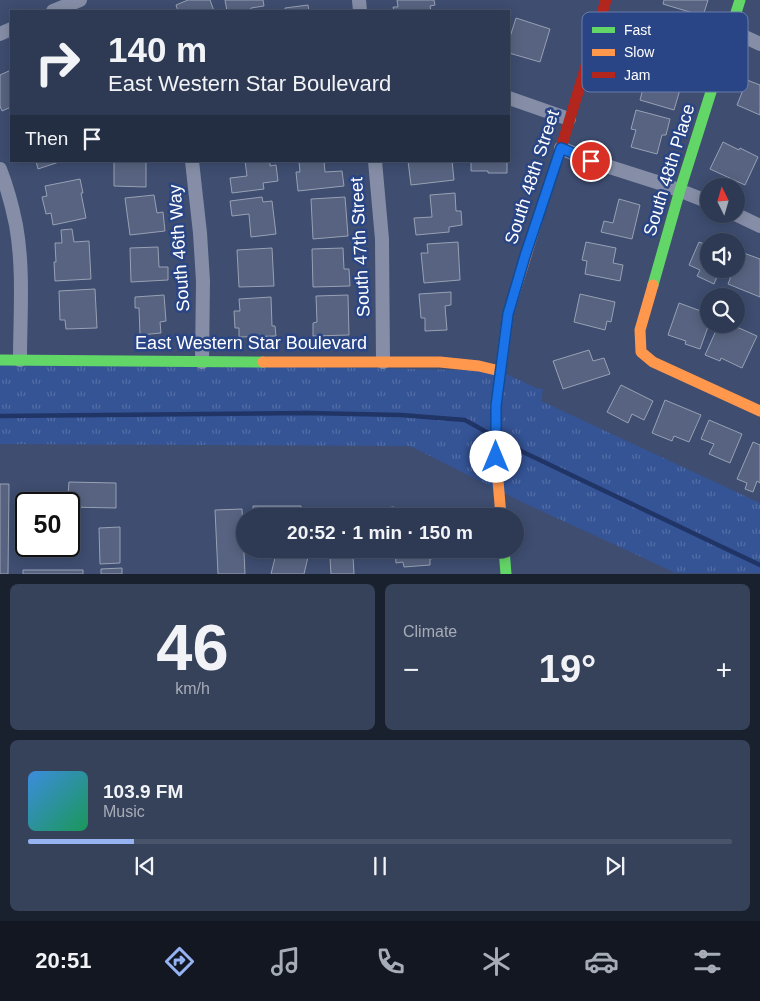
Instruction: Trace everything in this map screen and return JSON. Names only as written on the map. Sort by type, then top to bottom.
[{"type":"street","points":[[55,10],[80,0]]},
{"type":"street","name":"South 48th Street","points":[[602,12],[606,0]]},
{"type":"street","name":"South 48th Place","points":[[736,12],[740,0]]},
{"type":"street","points":[[748,38],[760,44]]},
{"type":"street","name":"South 48th Street","points":[[500,508],[496,457],[496,406],[508,314],[582,77]]},
{"type":"street","name":"South 48th Place","points":[[711,92],[640,330],[641,352],[653,362],[760,411]]},
{"type":"street","points":[[510,98],[569,119]]},
{"type":"street","points":[[561,148],[591,161],[700,198]]},
{"type":"street","name":"South 46th Way","points":[[192,162],[204,281],[202,362]]},
{"type":"street","name":"South 47th Street","points":[[375,162],[382,238],[382,362]]},
{"type":"street","points":[[0,169],[9,193],[17,234],[20,266],[20,360]]},
{"type":"street","points":[[745,219],[760,226]]},
{"type":"street","name":"East Western Star Boulevard","points":[[0,360],[440,362],[479,366],[500,371]]},
{"type":"street","points":[[505,558],[506,574]]},
{"type":"green space","points":[[0,360],[500,371],[536,388],[543,389],[541,401],[760,503],[760,573],[676,573],[520,501],[410,446],[0,444]]},
{"type":"building","points":[[188,0],[210,0],[214,10],[178,10],[176,5]]},
{"type":"building","points":[[225,0],[263,0],[264,6],[251,8],[251,10],[227,10]]},
{"type":"building","points":[[397,0],[434,0],[435,5],[430,6],[431,10],[394,10],[393,7],[398,7]]},
{"type":"building","points":[[664,0],[708,0],[704,12],[690,12],[663,4]]},
{"type":"building","points":[[308,5],[309,10],[285,10],[285,8]]},
{"type":"building","points":[[516,18],[550,29],[540,62],[510,53],[510,37]]},
{"type":"building","points":[[10,70],[10,107],[2,111],[0,106],[0,75]]},
{"type":"building","points":[[748,80],[760,85],[760,115],[737,105],[742,92],[748,92]]},
{"type":"building","points":[[642,92],[679,92],[674,110],[640,100]]},
{"type":"building","points":[[636,110],[670,119],[666,135],[662,135],[657,154],[631,147],[636,130],[631,129]]},
{"type":"building","points":[[723,142],[758,157],[745,185],[745,178],[730,178],[710,169]]},
{"type":"building","points":[[36,162],[59,162],[38,169]]},
{"type":"building","points":[[114,162],[146,162],[146,187],[114,186]]},
{"type":"building","points":[[245,162],[270,162],[270,166],[276,165],[278,181],[263,183],[264,189],[232,193],[230,178],[247,176]]},
{"type":"building","points":[[299,162],[324,162],[325,172],[342,171],[344,186],[298,191],[296,172],[300,172]]},
{"type":"building","points":[[408,162],[452,162],[454,180],[411,185]]},
{"type":"building","points":[[471,162],[507,162],[507,173],[471,171]]},
{"type":"building","points":[[80,179],[86,218],[53,225],[51,213],[46,214],[42,197],[47,196],[45,186]]},
{"type":"building","points":[[455,193],[456,211],[461,211],[462,225],[449,227],[449,232],[416,235],[414,218],[432,217],[430,195]]},
{"type":"building","points":[[154,195],[157,213],[163,212],[165,231],[130,235],[125,198]]},
{"type":"building","points":[[262,197],[263,202],[272,201],[276,234],[251,237],[249,214],[232,216],[230,201]]},
{"type":"building","points":[[345,197],[348,236],[313,239],[311,199]]},
{"type":"building","points":[[619,199],[640,205],[632,239],[601,232],[604,221],[613,223]]},
{"type":"building","points":[[72,229],[74,242],[89,241],[91,279],[55,281],[55,243],[62,243],[61,230]]},
{"type":"building","points":[[458,242],[460,280],[424,283],[421,253],[428,253],[427,244]]},
{"type":"building","points":[[586,242],[616,248],[613,263],[623,265],[620,281],[585,274],[587,261],[582,260]]},
{"type":"building","points":[[699,242],[700,242],[700,270],[689,265]]},
{"type":"building","points":[[158,247],[159,267],[168,267],[168,280],[131,282],[130,248]]},
{"type":"building","points":[[272,248],[274,286],[239,287],[237,250]]},
{"type":"building","points":[[343,248],[344,269],[349,269],[350,286],[313,287],[312,249]]},
{"type":"building","points":[[745,253],[760,259],[760,297],[745,291],[745,288],[738,288],[728,284],[730,278],[745,278]]},
{"type":"building","points":[[701,278],[716,278],[714,284]]},
{"type":"building","points":[[95,289],[97,328],[66,329],[65,320],[60,320],[59,291]]},
{"type":"building","points":[[451,292],[451,305],[445,306],[447,330],[425,331],[425,318],[421,318],[419,294]]},
{"type":"building","points":[[580,294],[615,302],[611,322],[607,321],[605,330],[574,322]]},
{"type":"building","points":[[164,295],[166,321],[160,322],[161,333],[140,335],[139,308],[135,308],[135,297]]},
{"type":"building","points":[[348,295],[349,335],[313,336],[313,323],[317,322],[316,296]]},
{"type":"building","points":[[271,297],[272,326],[275,326],[276,336],[239,337],[239,328],[235,328],[234,311],[240,311],[239,299]]},
{"type":"building","points":[[679,303],[700,311],[700,333],[706,333],[700,349],[685,344],[686,341],[668,335]]},
{"type":"building","points":[[745,331],[757,336],[742,368],[721,358],[720,361],[705,355],[715,333],[745,333]]},
{"type":"building","points":[[589,350],[593,361],[604,358],[610,374],[563,389],[553,361]]},
{"type":"building","points":[[621,385],[653,401],[644,420],[632,414],[628,423],[607,412]]},
{"type":"building","points":[[665,400],[701,415],[689,442],[674,436],[672,441],[652,433]]},
{"type":"building","points":[[709,420],[742,434],[730,463],[709,454],[714,444],[701,439]]},
{"type":"building","points":[[753,442],[760,445],[760,483],[757,481],[753,492],[745,489],[747,483],[737,479]]},
{"type":"building","points":[[69,482],[116,483],[116,508],[80,507],[80,492],[68,492]]},
{"type":"building","points":[[0,484],[9,484],[8,574],[0,574]]},
{"type":"building","points":[[253,506],[301,506],[301,508],[253,508]]},
{"type":"building","points":[[236,509],[236,558],[244,558],[245,574],[218,574],[215,510]]},
{"type":"building","points":[[120,527],[120,563],[100,564],[99,528]]},
{"type":"building","points":[[275,558],[308,558],[304,574],[271,574]]},
{"type":"building","points":[[330,558],[353,558],[354,574],[331,574]]},
{"type":"building","points":[[396,558],[436,558],[430,559],[430,565],[404,567],[403,562],[396,563]]},
{"type":"building","points":[[122,568],[122,574],[101,574],[101,569]]},
{"type":"building","points":[[23,570],[83,570],[83,574],[23,574]]},
{"type":"waterway","points":[[0,416],[308,413],[401,415],[465,420],[490,434]]},
{"type":"waterway","points":[[501,440],[760,565]]},
{"type":"traffic: fast","points":[[736,12],[740,0]]},
{"type":"traffic: fast","points":[[653,285],[711,92]]},
{"type":"traffic: fast","points":[[0,360],[263,362]]},
{"type":"traffic: fast","points":[[505,558],[506,574]]},
{"type":"traffic: slow","points":[[500,508],[496,457],[496,406],[508,314],[537,220]]},
{"type":"traffic: slow","points":[[653,285],[640,330],[641,352],[653,362],[760,411]]},
{"type":"traffic: slow","points":[[263,362],[440,362],[479,366],[500,371]]},
{"type":"traffic: jam","points":[[602,12],[606,0]]},
{"type":"traffic: jam","points":[[537,220],[582,79]]},
{"type":"route","points":[[496,457],[496,406],[508,314],[525,256],[561,148],[591,161]]}]
